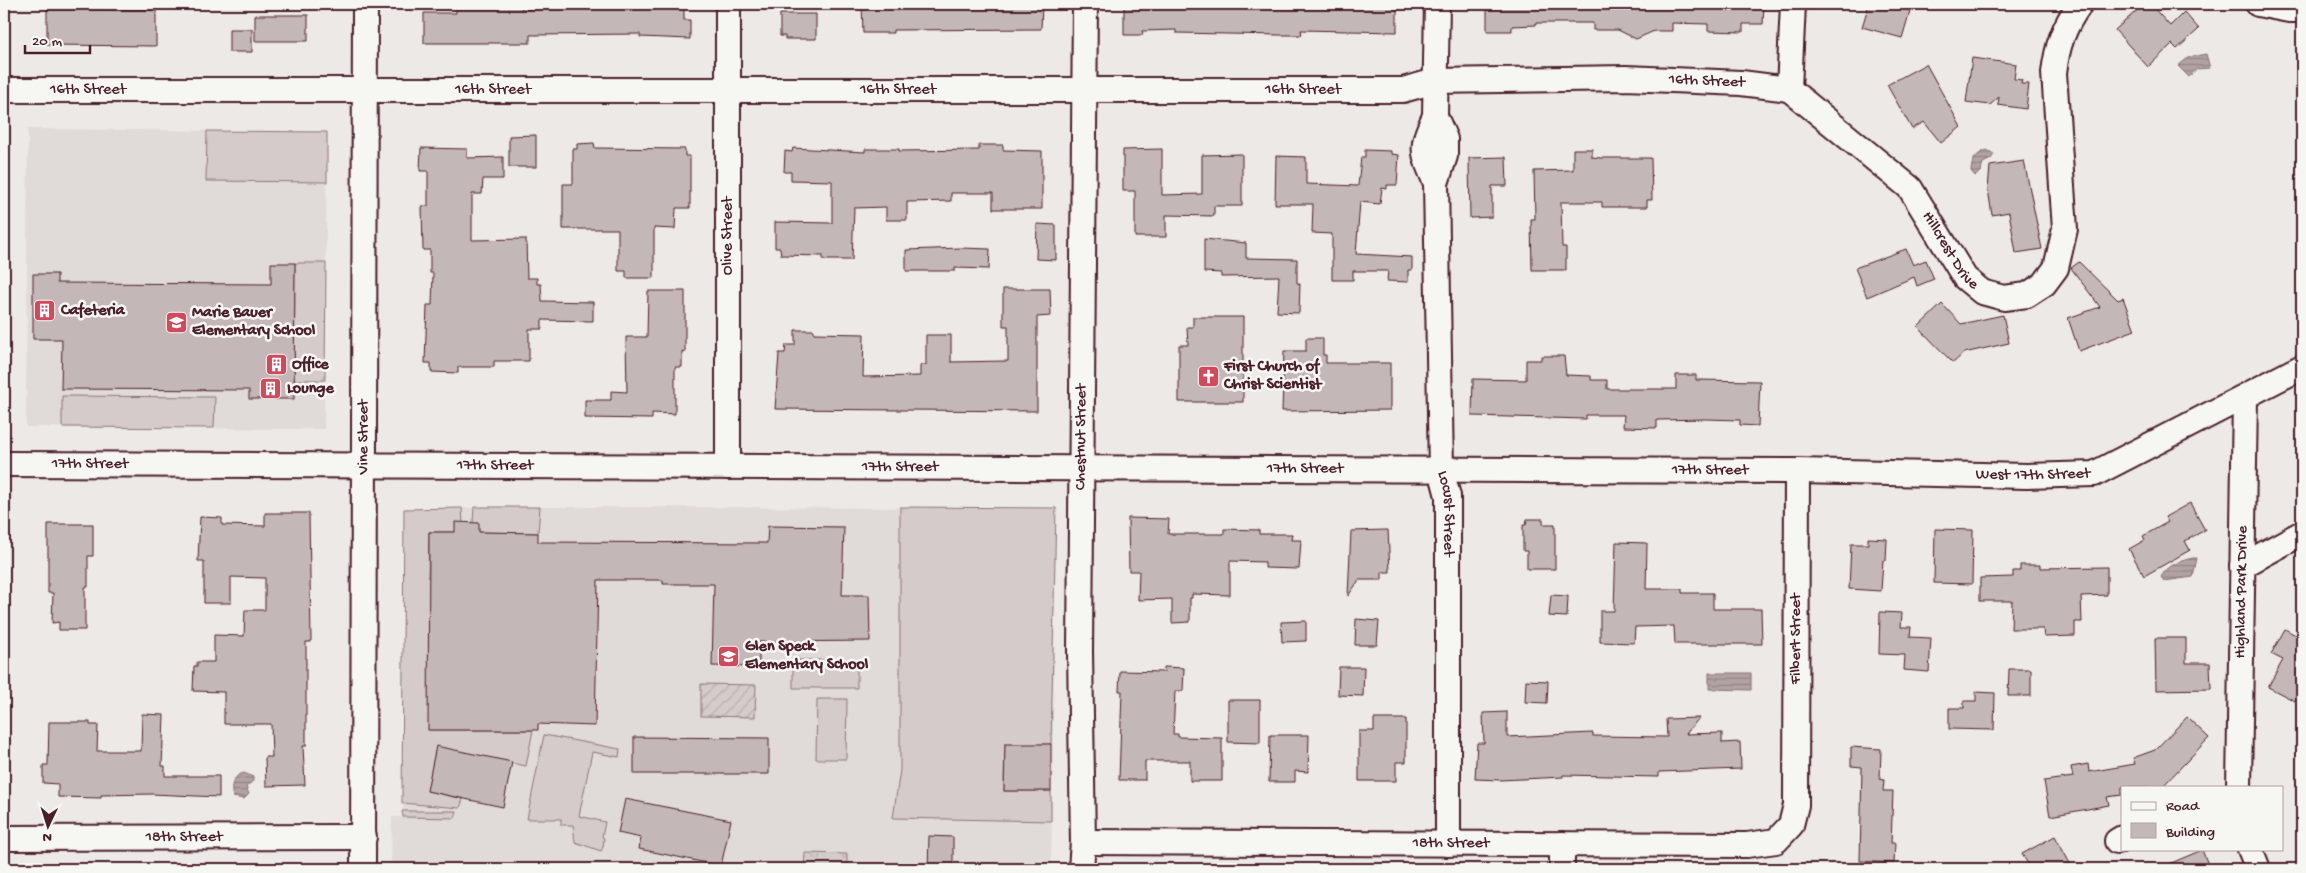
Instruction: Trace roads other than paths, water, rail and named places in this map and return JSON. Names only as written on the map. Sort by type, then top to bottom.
[{"type":"street","name":"Vine Street","points":[[363,869],[365,4]]},
{"type":"street","name":"Olive Street","points":[[728,4],[728,467]]},
{"type":"street","name":"Chestnut Street","points":[[1081,869],[1083,842],[1080,652],[1085,4]]},
{"type":"street","name":"Locust Street","points":[[1437,4],[1435,116],[1424,138],[1424,156],[1436,183],[1441,470],[1448,496],[1448,844]]},
{"type":"street","points":[[1789,89],[1794,4]]},
{"type":"street","name":"Hillcrest Drive","points":[[1789,89],[1910,188],[1965,278],[1982,292],[2004,298],[2027,295],[2044,284],[2056,268],[2065,229],[2054,73],[2056,50],[2068,22],[2080,4]]},
{"type":"street","points":[[2258,4],[2290,10],[2302,10]]},
{"type":"street","name":"16th Street","points":[[4,90],[1403,90],[1436,81],[1626,78],[1741,83],[1789,89]]},
{"type":"street","name":"West 17th Street","points":[[1798,471],[2027,476],[2094,474],[2302,367]]},
{"type":"street","name":"Highland Park Drive","points":[[2236,785],[2245,398]]},
{"type":"street","name":"17th Street","points":[[4,464],[1798,471]]},
{"type":"street","name":"Filbert Street","points":[[1796,805],[1798,471]]},
{"type":"street","points":[[2242,566],[2302,533]]},
{"type":"street","name":"18th Street","points":[[1083,842],[1747,845],[1776,841],[1791,825],[1796,805]]},
{"type":"street","name":"18th Street","points":[[4,838],[364,837]]},
{"type":"street","points":[[1562,844],[1562,869]]},
{"type":"street","points":[[2250,850],[2258,869]]},
{"type":"place","name":"Cafeteria","points":[[45,311]]},
{"type":"place","name":"Marie Bauer Elementary School","points":[[176,322]]},
{"type":"place","name":"Office","points":[[276,365]]},
{"type":"place","name":"First Church of Christ Scientist","points":[[1208,376]]},
{"type":"place","name":"Lounge","points":[[271,389]]},
{"type":"place","name":"Glen Speck Elementary School","points":[[729,656]]}]
